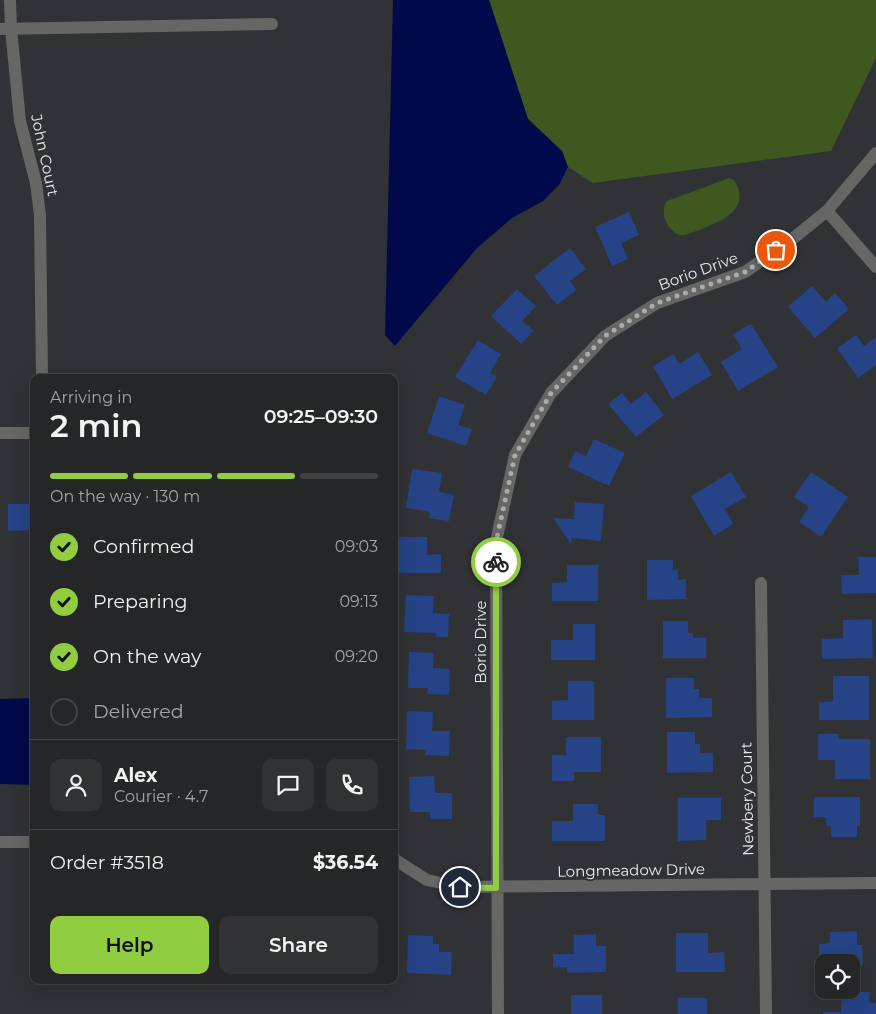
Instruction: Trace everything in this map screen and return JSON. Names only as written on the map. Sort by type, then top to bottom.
[{"type":"street","name":"John Court","points":[[10,0],[6,29],[20,121],[36,183],[40,215],[42,374]]},
{"type":"street","points":[[6,29],[272,24]]},
{"type":"street","name":"Borio Drive","points":[[498,1014],[496,542],[515,455],[551,393],[605,336],[657,303],[745,272],[791,240],[827,211],[876,153]]},
{"type":"street","points":[[827,211],[876,267]]},
{"type":"street","points":[[0,433],[30,433]]},
{"type":"street","name":"Newbery Court","points":[[762,583],[766,1014]]},
{"type":"street","points":[[0,842],[30,842]]},
{"type":"street","name":"Longmeadow Drive","points":[[398,862],[427,880],[460,887],[876,883]]},
{"type":"green space","points":[[489,0],[876,0],[876,58],[831,151],[593,183],[568,167],[562,151],[528,119]]},
{"type":"green space","points":[[729,178],[734,180],[739,192],[739,202],[727,217],[717,223],[685,235],[679,235],[670,228],[664,211],[667,201]]},
{"type":"shaded area","points":[[393,0],[489,0],[528,119],[562,151],[568,167],[559,185],[543,201],[512,218],[477,248],[395,346],[385,335]]},
{"type":"shaded area","points":[[30,698],[30,785],[0,784],[0,699]]},
{"type":"building","points":[[629,212],[639,235],[621,243],[628,259],[612,266],[595,227]]},
{"type":"building","points":[[570,248],[586,269],[570,281],[576,290],[557,305],[534,276]]},
{"type":"building","points":[[812,286],[826,302],[835,293],[849,309],[815,338],[788,307]]},
{"type":"building","points":[[517,289],[536,306],[522,321],[534,331],[521,344],[491,316]]},
{"type":"building","points":[[751,324],[778,367],[738,391],[721,362],[742,349],[733,334]]},
{"type":"building","points":[[856,335],[864,346],[876,337],[876,365],[858,378],[837,348]]},
{"type":"building","points":[[478,340],[501,354],[490,373],[497,377],[486,395],[455,377]]},
{"type":"building","points":[[698,352],[712,375],[672,399],[653,366],[674,354],[679,364]]},
{"type":"building","points":[[646,392],[664,415],[636,437],[608,404],[622,393],[631,404]]},
{"type":"building","points":[[439,396],[465,405],[458,425],[472,429],[466,446],[427,433]]},
{"type":"building","points":[[594,439],[625,453],[609,486],[568,467],[575,451],[586,456]]},
{"type":"building","points":[[412,469],[442,473],[439,492],[454,495],[449,521],[429,518],[430,512],[406,508]]},
{"type":"building","points":[[731,472],[746,497],[725,509],[733,524],[714,536],[691,496]]},
{"type":"building","points":[[811,472],[848,497],[821,537],[799,522],[809,507],[794,497]]},
{"type":"building","points":[[575,502],[604,504],[601,541],[572,538],[571,544],[553,518],[574,519]]},
{"type":"building","points":[[8,504],[30,504],[30,530],[8,531]]},
{"type":"building","points":[[398,537],[427,537],[427,555],[441,554],[441,573],[398,573]]},
{"type":"building","points":[[858,557],[876,557],[876,593],[842,594],[841,575],[859,575]]},
{"type":"building","points":[[647,560],[673,560],[673,570],[678,570],[678,580],[686,579],[686,599],[647,600]]},
{"type":"building","points":[[567,565],[598,565],[598,601],[552,601],[552,583],[567,582]]},
{"type":"building","points":[[406,595],[434,596],[433,613],[449,614],[448,637],[436,637],[436,633],[404,632]]},
{"type":"building","points":[[872,619],[873,658],[822,659],[822,639],[843,638],[843,620]]},
{"type":"building","points":[[663,621],[688,621],[688,633],[693,633],[693,638],[706,638],[706,658],[663,658]]},
{"type":"building","points":[[573,624],[595,624],[595,660],[551,660],[551,640],[573,640]]},
{"type":"building","points":[[409,652],[434,653],[433,668],[450,669],[449,695],[427,694],[428,688],[408,688]]},
{"type":"building","points":[[833,676],[869,676],[869,720],[819,720],[819,702],[833,702]]},
{"type":"building","points":[[666,678],[694,678],[694,689],[699,689],[699,698],[712,698],[712,717],[666,718]]},
{"type":"building","points":[[568,681],[594,681],[594,720],[552,720],[552,701],[568,700]]},
{"type":"building","points":[[407,711],[433,712],[432,731],[450,731],[449,756],[426,755],[426,750],[406,749]]},
{"type":"building","points":[[667,732],[695,732],[695,744],[700,744],[700,753],[713,753],[713,772],[667,773]]},
{"type":"building","points":[[818,734],[838,734],[839,739],[870,739],[870,779],[835,779],[835,760],[818,760]]},
{"type":"building","points":[[566,737],[601,737],[601,772],[574,772],[574,781],[552,781],[552,755],[566,755]]},
{"type":"building","points":[[434,776],[435,793],[452,793],[452,819],[430,819],[430,812],[410,812],[409,777]]},
{"type":"building","points":[[814,797],[860,797],[860,826],[857,826],[857,837],[831,837],[831,826],[826,826],[826,817],[814,817]]},
{"type":"building","points":[[678,798],[721,798],[721,820],[706,820],[706,840],[678,841]]},
{"type":"building","points":[[573,804],[598,804],[598,815],[605,815],[605,841],[552,841],[552,821],[573,821]]},
{"type":"building","points":[[857,931],[857,945],[862,945],[863,965],[860,965],[860,954],[819,954],[819,944],[830,943],[830,932]]},
{"type":"building","points":[[676,933],[708,933],[708,953],[724,952],[725,972],[676,972]]},
{"type":"building","points":[[596,934],[596,946],[606,946],[606,972],[567,973],[567,967],[553,968],[553,954],[574,954],[574,935]]},
{"type":"building","points":[[408,935],[433,936],[433,944],[439,944],[439,952],[452,952],[451,975],[407,973]]},
{"type":"building","points":[[860,992],[870,992],[869,1002],[876,1003],[876,1014],[823,1014],[823,1012],[841,1012],[841,999],[860,999]]},
{"type":"building","points":[[571,995],[602,995],[602,1014],[571,1014]]},
{"type":"building","points":[[678,998],[707,998],[707,1014],[678,1014]]},
{"type":"way so far","points":[[496,562],[496,542],[515,455],[551,393],[605,336],[657,303],[745,272],[776,250]]},
{"type":"route","points":[[460,887],[496,888],[496,562]]}]
